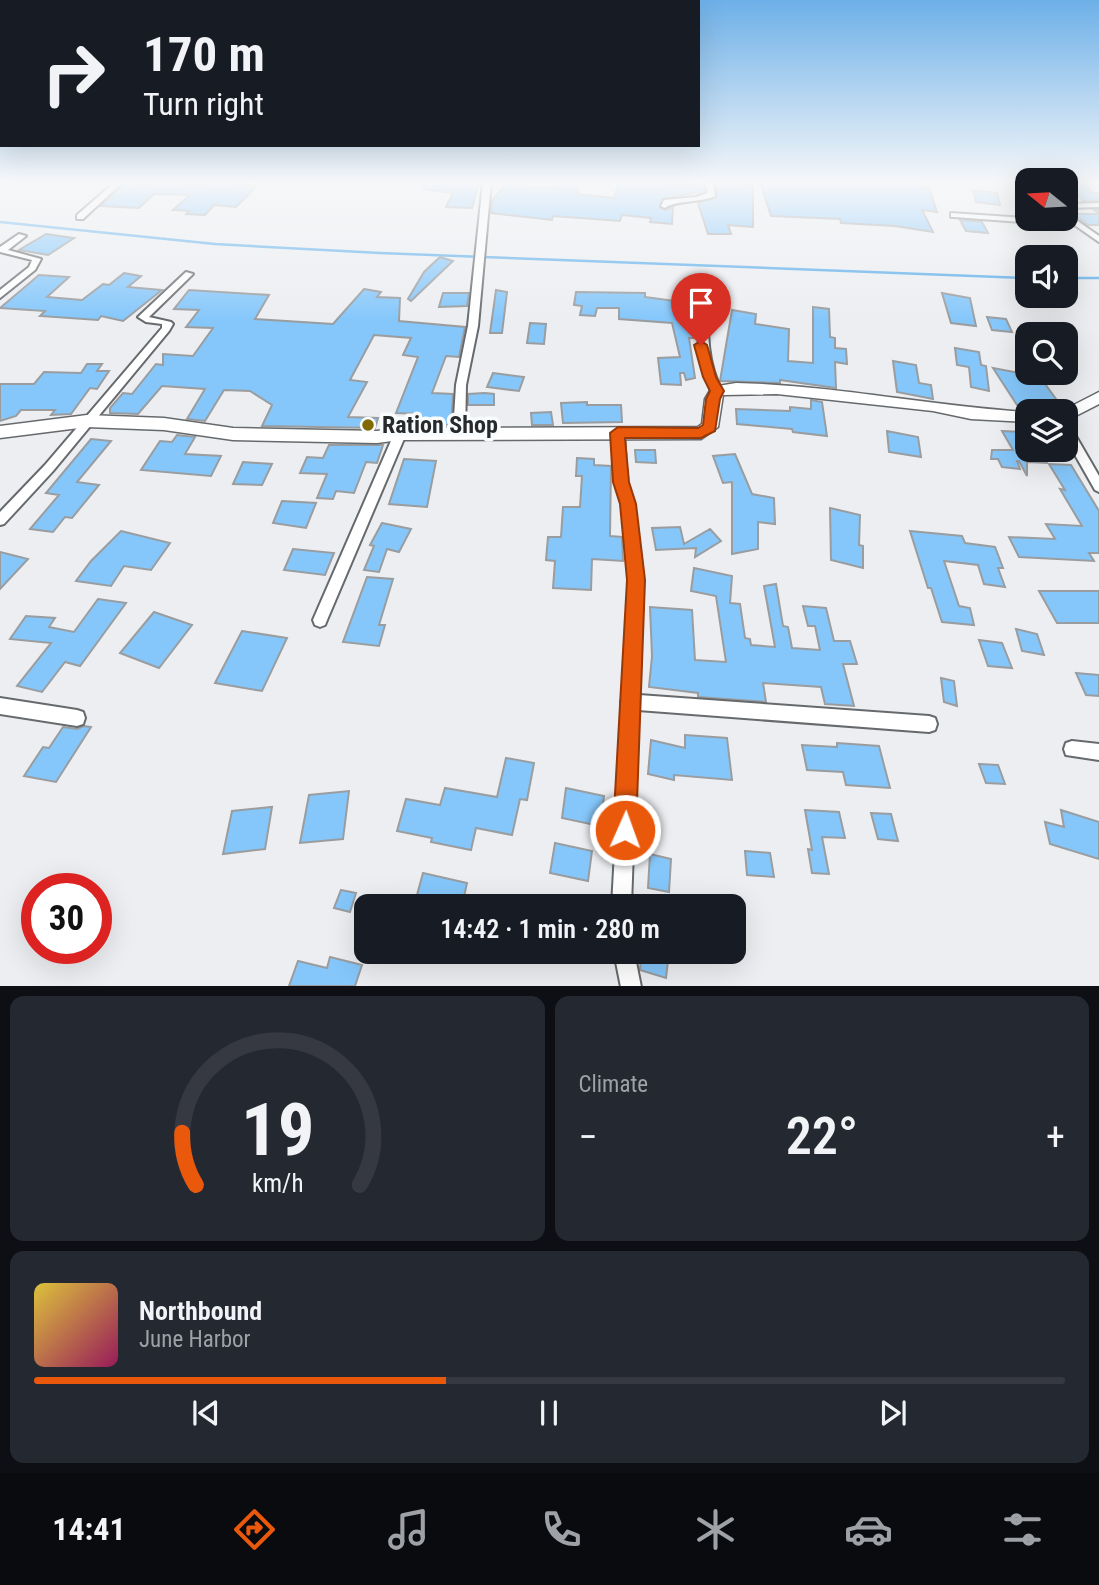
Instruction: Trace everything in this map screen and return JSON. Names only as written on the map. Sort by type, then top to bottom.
[{"type":"main road","points":[[0,432],[87,421],[164,424],[233,434],[377,437],[400,434],[701,433],[710,427],[713,399],[717,391],[736,388],[933,405],[971,414],[1015,416]]},
{"type":"main road","points":[[1078,409],[1099,397]]},
{"type":"street","points":[[459,434],[461,385],[473,326],[483,228]]},
{"type":"street","points":[[1083,228],[1099,240]]},
{"type":"street","points":[[0,295],[32,268],[37,259],[4,252],[4,249],[22,236]]},
{"type":"street","points":[[0,520],[168,324],[143,317],[189,274]]},
{"type":"street","points":[[704,301],[701,345],[709,377],[717,391]]},
{"type":"street","points":[[618,433],[621,482],[628,504],[636,580],[622,894]]},
{"type":"street","points":[[320,620],[400,434]]},
{"type":"street","points":[[1078,450],[1099,487]]},
{"type":"street","points":[[629,702],[929,724]]},
{"type":"street","points":[[0,706],[77,718]]},
{"type":"street","points":[[1072,749],[1099,752]]},
{"type":"street","points":[[626,964],[631,986]]},
{"type":"building","points":[[706,228],[729,228],[731,234],[708,234]]},
{"type":"building","points":[[908,228],[931,228],[933,232]]},
{"type":"building","points":[[964,228],[985,228],[988,233],[966,231]]},
{"type":"building","points":[[46,234],[74,238],[48,255],[19,250]]},
{"type":"building","points":[[440,257],[453,261],[411,301],[408,299],[424,272]]},
{"type":"building","points":[[124,273],[141,276],[128,287],[162,290],[123,321],[101,316],[98,320],[40,316],[45,311],[0,308],[39,275],[69,277],[47,297],[82,300],[103,284],[109,285]]},
{"type":"building","points":[[364,289],[381,292],[377,297],[400,298],[399,321],[465,327],[459,357],[446,356],[432,393],[453,394],[451,425],[416,425],[419,414],[396,413],[418,357],[403,355],[411,338],[374,335],[350,380],[367,382],[348,417],[378,418],[375,428],[262,426],[272,405],[250,391],[224,390],[205,421],[187,419],[205,389],[162,386],[138,414],[110,413],[110,408],[123,393],[132,394],[156,364],[163,365],[163,354],[193,356],[213,328],[186,327],[199,310],[174,309],[189,290],[269,295],[255,319],[333,324]]},
{"type":"building","points":[[496,290],[507,292],[502,333],[490,333]]},
{"type":"building","points":[[576,292],[645,293],[645,297],[689,303],[696,338],[689,338],[695,378],[686,380],[684,373],[680,373],[681,385],[661,384],[658,358],[680,357],[672,323],[619,319],[619,308],[597,308],[595,316],[580,315],[582,306],[574,305]]},
{"type":"building","points":[[443,293],[469,293],[467,306],[439,307]]},
{"type":"building","points":[[942,293],[970,298],[976,326],[951,323]]},
{"type":"building","points":[[813,307],[829,309],[830,337],[835,338],[835,348],[846,349],[847,364],[835,362],[836,388],[780,380],[780,383],[720,381],[732,310],[756,314],[755,324],[789,329],[788,361],[813,363]]},
{"type":"building","points":[[987,317],[1006,319],[1012,332],[992,330]]},
{"type":"building","points":[[530,323],[546,324],[544,344],[527,343]]},
{"type":"building","points":[[955,348],[979,352],[981,365],[986,366],[989,391],[971,387],[969,367],[957,365]]},
{"type":"building","points":[[893,361],[916,365],[919,383],[931,385],[933,399],[897,392]]},
{"type":"building","points":[[87,364],[102,364],[97,371],[109,371],[97,389],[90,388],[71,414],[51,415],[55,410],[21,410],[16,416],[0,421],[0,384],[34,384],[44,372],[81,373]]},
{"type":"building","points":[[993,368],[1015,372],[1015,385],[1046,385],[1056,399],[1015,399],[1015,402]]},
{"type":"building","points":[[493,373],[524,377],[519,391],[487,387]]},
{"type":"building","points":[[468,394],[494,394],[494,405],[468,405]]},
{"type":"building","points":[[811,400],[822,402],[827,436],[793,432],[792,429],[737,424],[736,409],[811,409]]},
{"type":"building","points":[[587,402],[587,405],[621,405],[622,422],[563,423],[561,403]]},
{"type":"building","points":[[551,412],[553,425],[532,425],[531,413]]},
{"type":"building","points":[[887,431],[918,437],[921,457],[889,452]]},
{"type":"building","points":[[1002,431],[1015,432],[1015,462],[1020,469],[1002,467],[998,459],[991,459],[992,450],[1013,450]]},
{"type":"building","points":[[177,435],[195,437],[185,454],[221,456],[211,476],[141,470],[160,441],[172,442]]},
{"type":"building","points":[[91,439],[111,441],[77,482],[99,485],[72,518],[65,517],[53,532],[30,529],[59,495],[46,493]]},
{"type":"building","points":[[329,445],[383,445],[377,463],[366,462],[354,493],[336,491],[333,499],[317,498],[327,474],[300,473],[307,457],[323,458]]},
{"type":"building","points":[[635,450],[655,450],[656,463],[636,462]]},
{"type":"building","points":[[735,454],[752,494],[774,498],[775,524],[758,522],[758,549],[732,554],[732,482],[723,483],[713,456]]},
{"type":"building","points":[[577,458],[594,459],[594,465],[611,466],[610,536],[622,537],[623,561],[592,559],[591,590],[553,588],[555,561],[546,560],[548,537],[561,537],[563,507],[580,507],[582,476],[576,476]]},
{"type":"building","points":[[404,459],[436,461],[427,507],[389,504]]},
{"type":"building","points":[[243,462],[272,464],[262,485],[233,484]]},
{"type":"building","points":[[1020,462],[1027,462],[1027,476]]},
{"type":"building","points":[[1049,464],[1071,465],[1099,511],[1099,553],[1089,553],[1094,561],[1019,557],[1009,537],[1055,539],[1046,524],[1082,526]]},
{"type":"building","points":[[282,501],[316,503],[306,528],[273,523]]},
{"type":"building","points":[[830,508],[860,515],[859,545],[863,546],[863,568],[831,560]]},
{"type":"building","points":[[382,523],[411,529],[399,552],[387,549],[379,572],[364,570],[374,546],[370,545]]},
{"type":"building","points":[[680,527],[684,544],[710,529],[721,541],[695,557],[696,548],[656,550],[652,528]]},
{"type":"building","points":[[121,531],[170,543],[151,570],[124,566],[111,586],[76,581],[91,561]]},
{"type":"building","points":[[910,531],[962,536],[965,543],[995,547],[1003,568],[998,568],[1005,587],[984,584],[978,565],[944,561],[959,606],[970,608],[974,625],[942,622]]},
{"type":"building","points":[[293,549],[334,553],[325,575],[284,570]]},
{"type":"building","points":[[0,552],[28,559],[0,589]]},
{"type":"building","points":[[694,568],[732,576],[730,603],[740,604],[745,638],[750,639],[751,645],[775,647],[764,586],[776,584],[783,626],[788,627],[792,648],[820,650],[815,626],[808,626],[803,606],[826,608],[834,641],[850,641],[857,664],[843,664],[854,706],[825,704],[821,687],[763,683],[766,702],[698,697],[698,693],[649,687],[652,656],[650,607],[692,610],[695,660],[726,662],[716,596],[691,591]]},
{"type":"building","points":[[367,577],[393,579],[379,625],[385,625],[379,646],[343,642]]},
{"type":"building","points":[[1039,591],[1099,591],[1099,623],[1057,623]]},
{"type":"building","points":[[98,599],[126,603],[80,666],[65,662],[42,692],[17,686],[51,643],[10,639],[26,616],[55,618],[49,627],[74,632]]},
{"type":"building","points":[[154,612],[192,625],[159,668],[120,653]]},
{"type":"building","points":[[1016,629],[1037,634],[1044,655],[1022,651]]},
{"type":"building","points":[[242,631],[287,638],[262,691],[215,683]]},
{"type":"building","points":[[979,640],[1002,643],[1012,668],[988,666]]},
{"type":"building","points":[[1076,673],[1099,675],[1099,696],[1086,695]]},
{"type":"building","points":[[941,678],[954,681],[957,706],[944,702]]},
{"type":"building","points":[[63,727],[77,729],[91,727],[56,782],[24,776],[43,747],[49,748]]},
{"type":"building","points":[[685,735],[727,738],[732,780],[674,775],[674,780],[648,774],[651,740],[685,748]]},
{"type":"building","points":[[837,743],[879,746],[890,788],[846,785],[843,772],[807,770],[802,745],[837,747]]},
{"type":"building","points":[[506,758],[534,763],[527,800],[520,799],[512,835],[476,828],[471,850],[431,842],[432,838],[397,831],[406,799],[440,805],[445,788],[497,797]]},
{"type":"building","points":[[979,764],[998,765],[1005,784],[986,783]]},
{"type":"building","points":[[566,788],[604,796],[600,826],[562,818]]},
{"type":"building","points":[[349,791],[343,839],[300,843],[309,795]]},
{"type":"building","points":[[272,807],[265,849],[223,854],[232,811]]},
{"type":"building","points":[[805,810],[839,812],[845,838],[822,837],[829,874],[812,873],[808,849],[812,850]]},
{"type":"building","points":[[1061,810],[1099,822],[1099,859],[1050,844],[1045,822],[1064,827]]},
{"type":"building","points":[[871,813],[891,814],[898,841],[878,839]]},
{"type":"building","points":[[555,843],[592,851],[588,881],[550,873]]},
{"type":"building","points":[[745,851],[770,853],[774,877],[747,875]]},
{"type":"building","points":[[650,854],[671,859],[669,892],[648,888]]},
{"type":"building","points":[[423,873],[467,883],[465,894],[417,894]]},
{"type":"building","points":[[341,890],[356,893],[350,912],[334,908]]},
{"type":"building","points":[[330,957],[362,965],[355,986],[289,986],[298,961],[327,968]]},
{"type":"building","points":[[640,964],[668,964],[666,978],[640,970]]},
{"type":"waterway","points":[[59,228],[215,244],[380,253],[1015,278]]},
{"type":"waterway","points":[[1078,278],[1099,278]]},
{"type":"place","name":"Ration Shop","points":[[368,425]]},
{"type":"route","points":[[625,830],[636,580],[628,504],[621,482],[618,433],[701,433],[710,427],[713,399],[717,391],[709,377],[701,345]]}]
